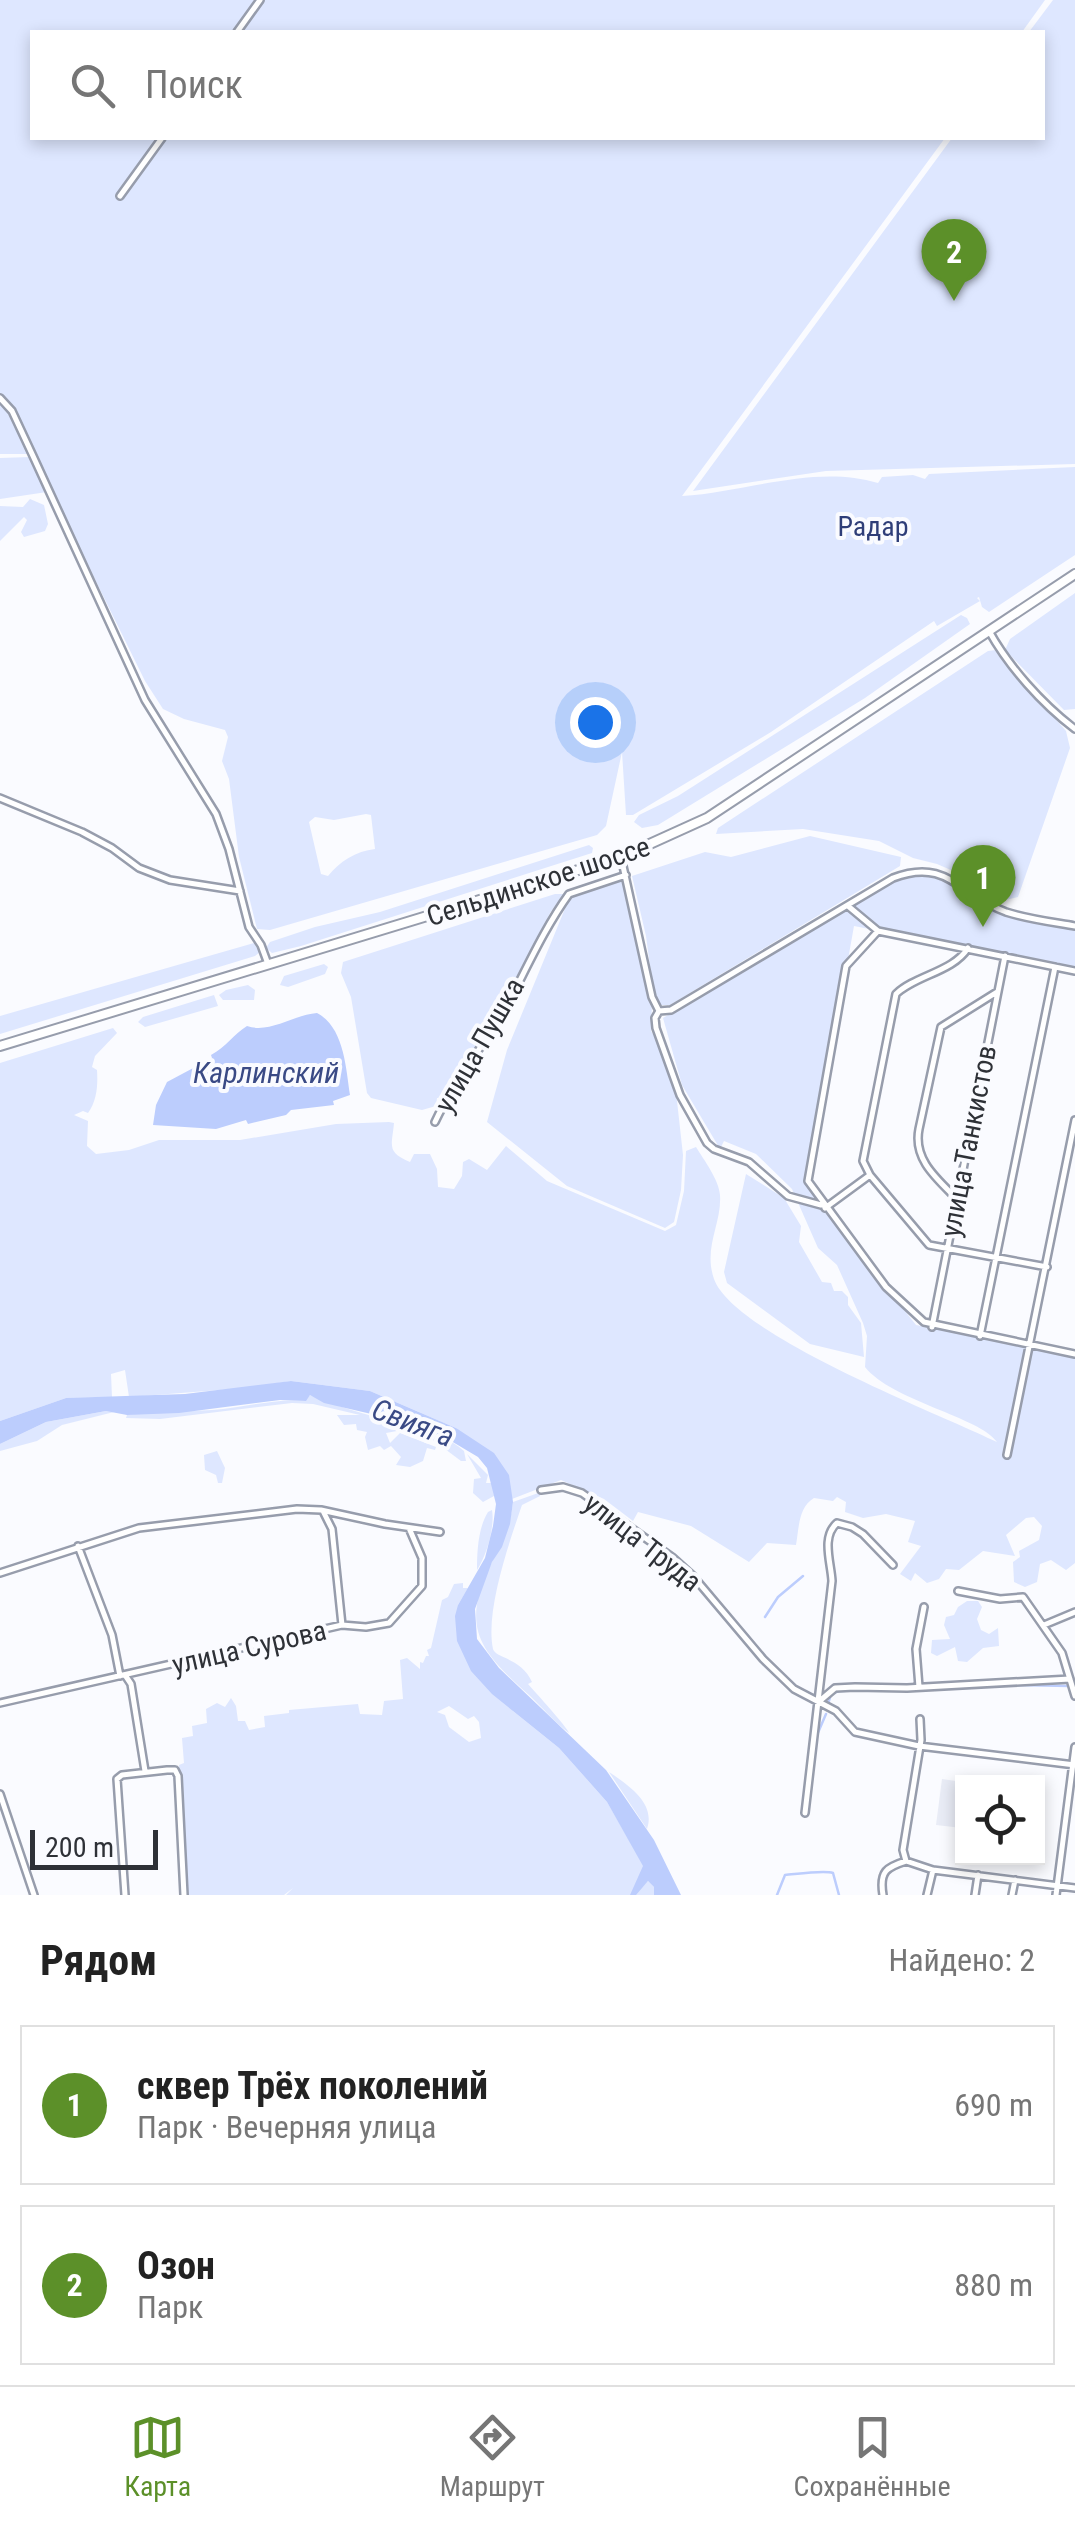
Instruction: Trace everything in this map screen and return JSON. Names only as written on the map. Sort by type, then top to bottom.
[{"type":"main road","name":"Сельдинское шоссе","points":[[0,1046],[621,857],[678,836],[1075,574]]},
{"type":"street","points":[[238,30],[260,0]]},
{"type":"street","points":[[120,196],[161,140]]},
{"type":"street","points":[[0,398],[12,412],[146,700],[216,814],[249,927],[268,964]]},
{"type":"street","points":[[988,631],[1025,680],[1075,729]]},
{"type":"street","points":[[0,798],[82,832],[139,868],[170,880],[240,892]]},
{"type":"street","points":[[621,857],[652,998],[659,1011]]},
{"type":"street","points":[[659,1011],[670,1010],[893,878],[928,870],[1008,912],[1075,926]]},
{"type":"street","name":"улица Пушка","points":[[434,1122],[568,894],[626,875]]},
{"type":"street","points":[[848,906],[878,931],[1075,971]]},
{"type":"street","points":[[878,931],[846,966],[807,1178],[886,1287],[906,1309],[932,1327],[1075,1354]]},
{"type":"street","points":[[968,948],[961,958],[907,984],[896,994],[863,1153],[864,1166],[926,1243],[1046,1267]]},
{"type":"street","name":"улица Танкистов","points":[[932,1327],[1005,956]]},
{"type":"street","points":[[980,1336],[1054,966]]},
{"type":"street","points":[[956,1198],[919,1155],[919,1129],[941,1027],[946,1020],[998,992]]},
{"type":"street","points":[[659,1011],[656,1028],[680,1094],[714,1149],[749,1162],[788,1196],[824,1206],[870,1175]]},
{"type":"street","points":[[1006,1455],[1075,1120]]},
{"type":"street","name":"улица Труда","points":[[541,1490],[574,1489],[604,1506],[690,1572],[756,1652],[794,1688],[836,1711],[854,1732],[918,1746]]},
{"type":"street","points":[[0,1573],[121,1532],[296,1509],[322,1510],[440,1532]]},
{"type":"street","points":[[322,1510],[331,1524],[342,1625]]},
{"type":"street","points":[[805,1813],[832,1581],[830,1529],[837,1523],[852,1527],[893,1565]]},
{"type":"street","name":"улица Сурова","points":[[0,1703],[342,1625],[366,1627],[389,1622],[420,1591],[422,1558],[410,1528]]},
{"type":"street","points":[[78,1546],[112,1635],[122,1676],[131,1684],[145,1771]]},
{"type":"street","points":[[958,1591],[1000,1599],[1023,1597],[1062,1654],[1075,1696]]},
{"type":"street","points":[[920,1687],[916,1649],[924,1607]]},
{"type":"street","points":[[1044,1625],[1075,1612]]},
{"type":"street","points":[[820,1701],[835,1688],[1073,1683]]},
{"type":"street","points":[[920,1719],[903,1850],[906,1861],[932,1870],[1075,1888]]},
{"type":"street","points":[[918,1746],[1074,1765]]},
{"type":"street","points":[[1056,1895],[1075,1747]]},
{"type":"street","points":[[125,1895],[116,1784],[120,1776],[167,1770],[177,1772],[184,1895]]},
{"type":"street","points":[[0,1794],[34,1895]]},
{"type":"street","points":[[883,1895],[887,1868],[906,1861]]},
{"type":"street","points":[[927,1895],[932,1870]]},
{"type":"street","points":[[975,1895],[978,1875]]},
{"type":"street","points":[[1012,1895],[1015,1880]]},
{"type":"shaded area","points":[[942,1779],[955,1781],[955,1827],[936,1825]]},
{"type":"green space","name":"Радар","points":[[0,0],[1045,0],[1023,30],[30,30],[30,140],[944,140],[682,496],[830,476],[878,483],[882,477],[913,475],[925,479],[929,474],[1075,467],[1075,555],[989,612],[982,607],[979,597],[980,601],[937,626],[934,621],[771,732],[633,815],[626,815],[622,752],[606,826],[597,835],[270,930],[257,929],[239,857],[229,779],[222,761],[228,737],[225,730],[163,709],[145,681],[9,405],[0,396]],"holes":[[[371,815],[375,849],[348,858],[328,876],[321,874],[309,822],[315,817],[334,820]]]},
{"type":"green space","points":[[1053,0],[1075,0],[1075,464],[826,471],[693,491],[951,140],[1045,140],[1045,30],[1030,30]]},
{"type":"green space","points":[[0,403],[8,413],[28,454],[0,454]]},
{"type":"green space","points":[[30,457],[47,492],[0,499],[0,458]]},
{"type":"green space","points":[[30,499],[44,505],[48,524],[45,531],[24,537],[24,517],[0,541],[0,506],[23,507]]},
{"type":"green space","points":[[1075,593],[1075,709],[1064,710],[1005,650],[1010,639]]},
{"type":"green space","points":[[961,615],[970,624],[865,698],[658,825],[642,828],[634,822],[639,815],[678,796]]},
{"type":"green space","points":[[996,650],[1066,731],[1070,748],[1018,897],[1001,901],[967,877],[879,841],[803,829],[716,834],[718,828],[988,651]]},
{"type":"green space","points":[[810,836],[901,857],[900,866],[670,1005],[660,1005],[654,997],[646,936],[632,876],[705,852],[731,857]]},
{"type":"green space","points":[[589,845],[592,853],[301,946],[272,953],[266,948],[270,942],[315,927],[380,912]]},
{"type":"green space","points":[[927,873],[1005,913],[1075,929],[1075,969],[854,926],[808,1184],[916,1325],[1029,1346],[1008,1451],[1032,1346],[1075,1356],[1075,1563],[1066,1570],[1051,1560],[1040,1564],[1037,1582],[1025,1587],[1014,1582],[1013,1562],[1020,1557],[1019,1551],[1039,1540],[1042,1526],[1034,1517],[1026,1518],[1006,1535],[1015,1556],[983,1551],[959,1570],[946,1569],[939,1579],[927,1583],[915,1573],[911,1581],[900,1574],[921,1546],[908,1542],[915,1521],[886,1514],[863,1518],[845,1512],[846,1502],[837,1497],[833,1501],[814,1498],[809,1502],[800,1519],[796,1545],[767,1543],[749,1562],[691,1526],[638,1512],[633,1521],[604,1499],[561,1480],[512,1499],[510,1487],[456,1428],[370,1391],[291,1381],[129,1397],[125,1370],[111,1374],[112,1397],[66,1398],[0,1421],[0,1063],[113,1028],[117,1033],[95,1056],[92,1067],[97,1070],[93,1103],[88,1113],[74,1115],[88,1121],[87,1146],[96,1154],[129,1150],[159,1140],[240,1140],[336,1124],[389,1122],[394,1123],[394,1151],[402,1158],[410,1162],[414,1154],[430,1154],[437,1169],[438,1187],[454,1189],[462,1176],[463,1162],[469,1159],[487,1170],[506,1146],[547,1181],[665,1231],[676,1225],[684,1191],[686,1151],[696,1147],[719,1189],[711,1267],[714,1279],[730,1301],[797,1348],[997,1442],[973,1425],[895,1390],[865,1367],[867,1336],[837,1265],[818,1248],[792,1189],[756,1154],[724,1141],[720,1149],[682,1085],[663,1018],[893,880]]},
{"type":"green space","points":[[625,877],[652,1002],[651,1031],[661,1047],[676,1092],[683,1155],[681,1190],[674,1222],[665,1228],[567,1186],[487,1122],[507,1050],[571,894]]},
{"type":"green space","points":[[564,894],[550,913],[511,995],[444,1098],[437,1098],[436,1106],[422,1110],[371,1098],[351,997],[341,973],[343,962]]},
{"type":"green space","points":[[254,943],[260,952],[255,956],[0,1034],[0,1016]]},
{"type":"green space","points":[[324,964],[328,967],[325,974],[288,987],[280,985],[284,976]]},
{"type":"green space","points":[[248,985],[255,990],[254,1000],[223,1000],[219,995],[226,990]]},
{"type":"green space","points":[[214,995],[218,1006],[145,1027],[138,1022],[143,1017]]},
{"type":"green space","points":[[746,1174],[784,1198],[801,1226],[799,1242],[822,1282],[831,1283],[834,1291],[842,1291],[848,1297],[848,1305],[861,1323],[864,1357],[810,1344],[727,1283],[724,1272]]},
{"type":"green space","points":[[310,1395],[447,1439],[464,1451],[466,1461],[433,1440],[370,1418],[397,1431],[386,1433],[390,1443],[400,1433],[436,1447],[427,1448],[423,1461],[410,1467],[396,1465],[401,1457],[391,1446],[368,1450],[367,1432],[357,1430],[356,1424],[344,1425],[337,1415],[360,1415],[313,1404],[292,1403],[160,1419],[126,1418],[148,1412],[305,1401]]},
{"type":"green space","points":[[114,1412],[62,1425],[37,1441],[0,1451],[0,1444],[46,1422]]},
{"type":"green space","points":[[217,1451],[225,1468],[222,1483],[205,1470],[204,1455]]},
{"type":"green space","points":[[467,1454],[488,1475],[486,1483],[493,1483],[494,1496],[483,1502],[473,1493],[474,1479],[481,1478]]},
{"type":"green space","points":[[541,1492],[522,1505],[495,1597],[491,1633],[495,1652],[528,1674],[532,1682],[528,1684],[569,1733],[498,1664],[479,1636],[476,1620],[483,1583],[506,1533],[513,1502]]},
{"type":"green space","points":[[492,1510],[489,1540],[477,1570],[480,1533]]},
{"type":"green space","points":[[463,1583],[463,1588],[468,1588],[458,1605],[513,1711],[559,1748],[607,1802],[644,1866],[640,1889],[648,1881],[654,1887],[654,1895],[286,1895],[293,1888],[284,1895],[185,1895],[179,1765],[184,1763],[182,1738],[193,1736],[192,1726],[207,1723],[206,1709],[217,1703],[225,1707],[231,1698],[238,1721],[245,1721],[249,1730],[265,1727],[264,1716],[289,1710],[358,1704],[360,1714],[382,1715],[384,1701],[403,1699],[400,1660],[407,1658],[420,1669],[420,1662],[429,1656],[427,1650],[431,1648],[442,1600],[454,1584]],"holes":[[[449,1706],[468,1719],[474,1716],[479,1722],[481,1738],[469,1742],[449,1727],[445,1715],[437,1712]]]},
{"type":"green space","points":[[967,1601],[978,1601],[982,1607],[977,1619],[981,1630],[989,1634],[998,1628],[999,1646],[983,1648],[967,1662],[958,1661],[955,1647],[937,1656],[931,1653],[932,1640],[950,1639],[944,1625],[946,1617],[954,1615]]},
{"type":"green space","points":[[609,1772],[644,1803],[648,1811],[647,1829]]},
{"type":"water","name":"Карлинский","points":[[317,1013],[326,1019],[338,1038],[350,1095],[333,1101],[334,1105],[291,1110],[286,1115],[216,1129],[153,1125],[156,1105],[167,1082],[212,1058],[247,1026],[264,1028]]},
{"type":"water","name":"Свияга","points":[[291,1381],[370,1391],[456,1428],[494,1453],[509,1475],[513,1502],[502,1547],[492,1562],[475,1609],[477,1639],[499,1668],[606,1770],[654,1840],[681,1895],[654,1895],[654,1887],[648,1881],[636,1895],[630,1895],[643,1866],[607,1802],[559,1748],[492,1694],[471,1671],[457,1641],[458,1605],[485,1558],[496,1504],[487,1468],[478,1457],[446,1438],[324,1403],[310,1395],[306,1401],[280,1400],[179,1413],[127,1415],[106,1411],[46,1422],[0,1444],[0,1421],[66,1398],[185,1394]]},
{"type":"waterway","points":[[765,1617],[778,1597],[803,1576]]},
{"type":"waterway","points":[[1013,1685],[1070,1686]]},
{"type":"waterway","points":[[829,1701],[831,1694],[839,1691],[965,1687]]},
{"type":"waterway","points":[[817,1735],[826,1714]]},
{"type":"waterway","points":[[777,1895],[785,1875],[823,1872],[833,1873],[839,1895]]},
{"type":"place","name":"Озон","points":[[954,301]]},
{"type":"place","name":"сквер Трёх поколений","points":[[983,927]]}]
